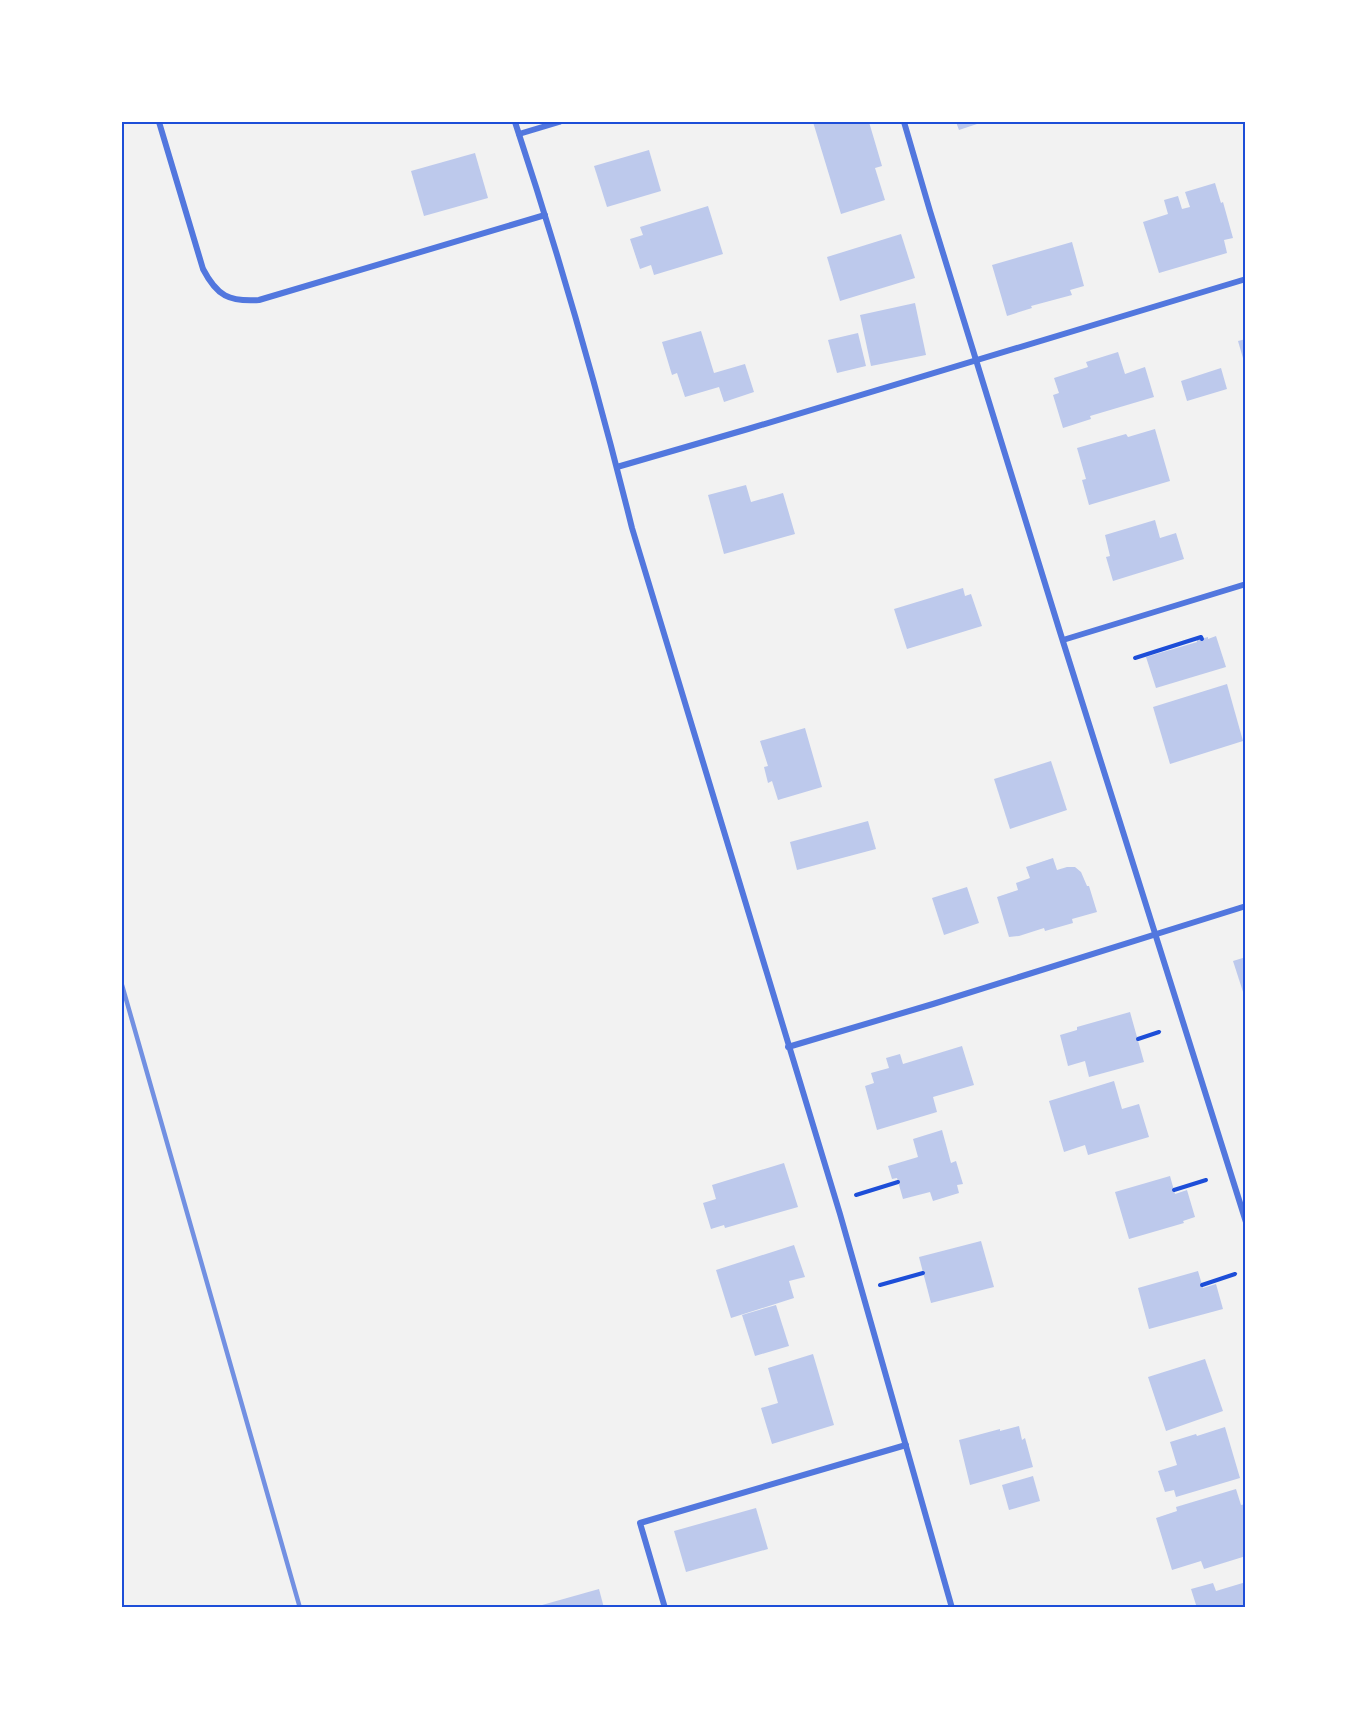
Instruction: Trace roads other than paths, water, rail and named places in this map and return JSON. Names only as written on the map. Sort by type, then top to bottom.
[{"type":"street","points":[[159,122],[203,269],[211,285],[226,296],[243,301],[259,300],[545,215]]},
{"type":"street","points":[[515,122],[545,215],[617,467],[632,528],[836,1201],[952,1608]]},
{"type":"street","points":[[519,134],[559,122]]},
{"type":"street","points":[[904,122],[1245,1222]]},
{"type":"street","points":[[617,467],[1245,279]]},
{"type":"street","points":[[1063,640],[1245,584]]},
{"type":"street","points":[[788,1047],[1245,906]]},
{"type":"street","points":[[665,1608],[640,1523],[906,1445]]},
{"type":"railway","points":[[122,985],[300,1608]]}]
